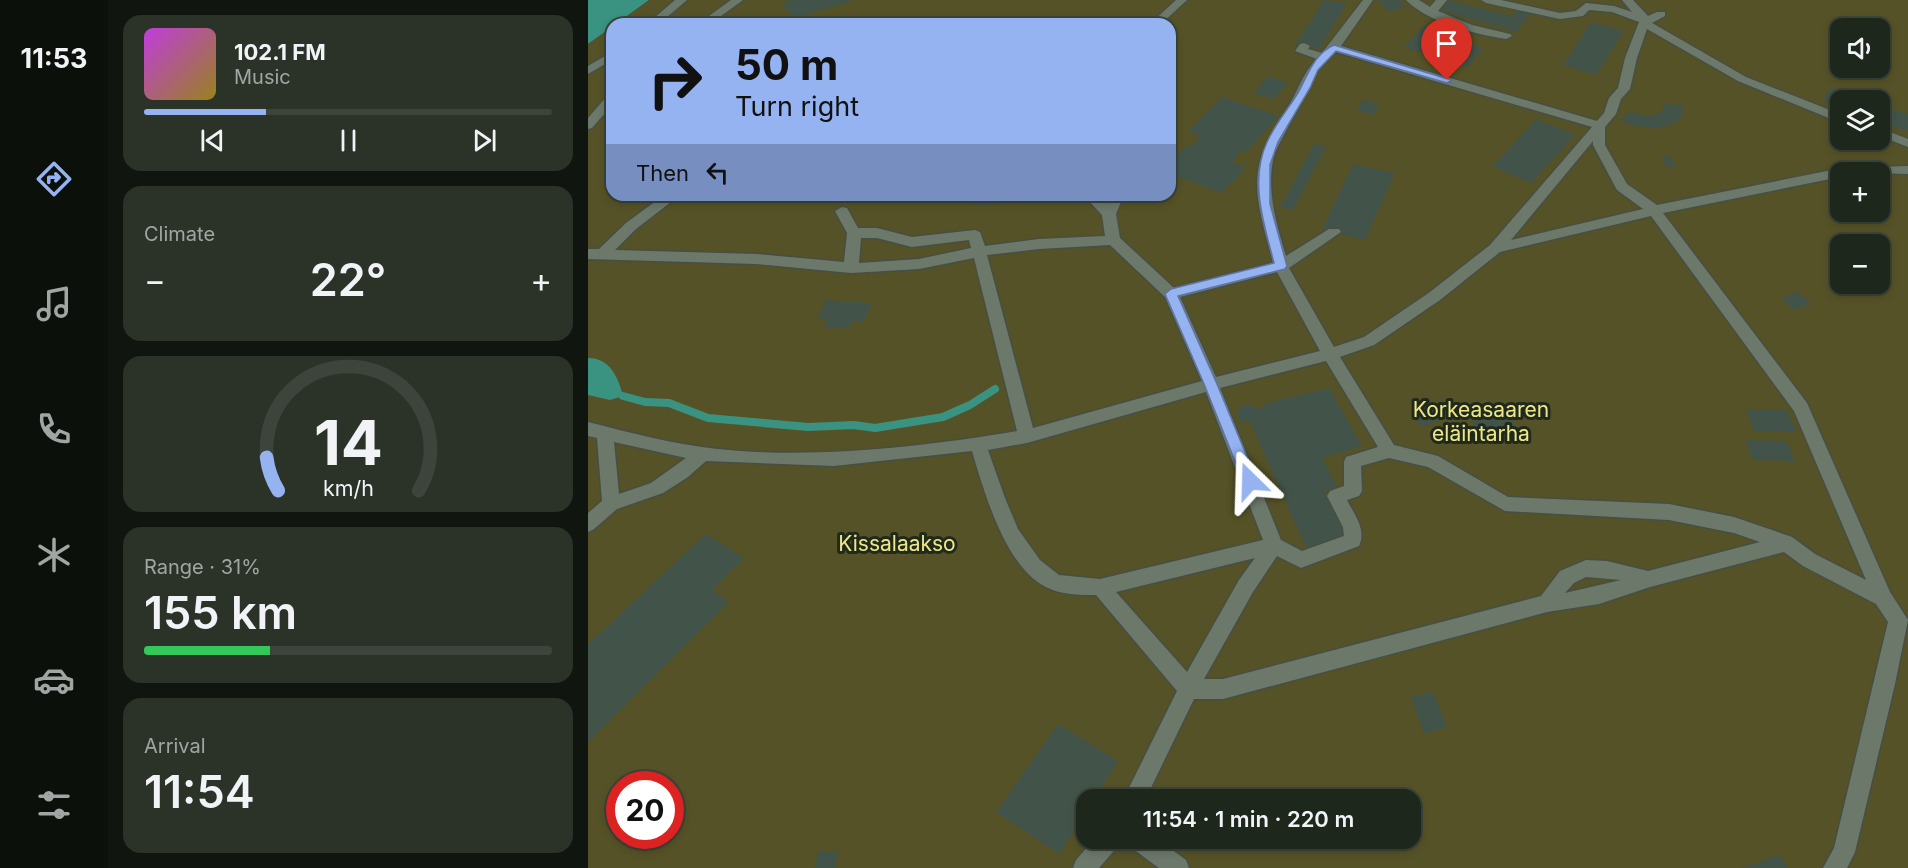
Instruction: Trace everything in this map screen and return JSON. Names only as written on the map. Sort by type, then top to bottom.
[{"type":"lane","points":[[660,18],[682,0]]},
{"type":"lane","points":[[712,18],[738,0]]},
{"type":"lane","points":[[1162,18],[1182,0]]},
{"type":"lane","points":[[1368,0],[1334,48],[1313,69],[1305,88],[1272,142],[1265,165],[1265,204],[1281,266],[1330,354],[1389,451]]},
{"type":"lane","points":[[1411,0],[1440,19],[1479,31],[1506,36]]},
{"type":"lane","points":[[1431,13],[1442,0]]},
{"type":"lane","points":[[1486,0],[1560,16],[1583,7]]},
{"type":"lane","points":[[1541,0],[1583,7],[1614,9],[1645,22],[1742,79],[1830,114]]},
{"type":"lane","points":[[1627,0],[1645,22]]},
{"type":"lane","points":[[611,504],[596,431],[663,448],[702,454],[834,459],[978,444],[1028,436],[1211,384],[1330,354],[1369,341],[1435,296],[1494,248],[1518,224],[1556,174],[1610,114],[1615,98],[1624,89],[1631,58],[1645,22],[1661,14]]},
{"type":"lane","points":[[1304,46],[1301,51],[1323,57]]},
{"type":"lane","points":[[1334,48],[1599,125]]},
{"type":"lane","points":[[588,71],[606,59]]},
{"type":"lane","points":[[588,125],[606,105]]},
{"type":"lane","points":[[1599,125],[1599,145],[1622,187],[1654,210],[1801,408],[1883,598],[1903,622],[1844,852],[1834,868]]},
{"type":"lane","points":[[1890,136],[1908,143]]},
{"type":"lane","points":[[1890,171],[1908,170]]},
{"type":"lane","points":[[1494,248],[1654,210],[1830,175]]},
{"type":"lane","points":[[595,255],[664,201]]},
{"type":"lane","points":[[1096,201],[1109,214]]},
{"type":"lane","points":[[1114,201],[1109,214],[1113,240],[1171,294],[1211,384],[1274,545],[1301,560],[1353,540],[1352,527],[1336,496],[1353,491],[1352,462],[1389,451],[1432,461],[1505,504],[1668,512],[1734,525],[1786,543],[1809,560],[1883,598]]},
{"type":"lane","points":[[842,211],[854,233],[851,268]]},
{"type":"lane","points":[[1171,294],[1281,266],[1335,232]]},
{"type":"lane","points":[[854,233],[877,233],[912,242],[975,235],[977,252],[1028,436]]},
{"type":"lane","points":[[595,255],[756,259],[851,268],[919,264],[977,252],[1039,244],[1113,240]]},
{"type":"lane","points":[[978,444],[993,489],[1009,526],[1028,559],[1048,579],[1078,587],[1100,587],[1274,545]]},
{"type":"lane","points":[[588,524],[611,504],[657,488],[682,472],[702,454]]},
{"type":"lane","points":[[1100,587],[1188,689],[1223,689],[1547,603],[1570,602],[1628,588],[1649,579],[1786,543]]},
{"type":"lane","points":[[1139,789],[1188,689],[1246,586],[1274,545]]},
{"type":"lane","points":[[1547,603],[1566,577],[1586,567],[1607,568],[1649,579]]},
{"type":"lane","points":[[1084,868],[1100,849]]},
{"type":"lane","points":[[1152,849],[1178,868]]},
{"type":"green space","name":"Korkeasaaren eläintarha","points":[[649,0],[1908,0],[1908,868],[588,868],[588,44],[606,31],[606,201],[1176,201],[1176,18],[624,18]]},
{"type":"water","points":[[588,0],[649,0],[624,18],[606,18],[606,31],[588,44]]},
{"type":"water","points":[[588,358],[602,361],[612,370],[623,396],[610,400],[588,395]]},
{"type":"building","points":[[792,0],[852,1],[793,18],[782,3]]},
{"type":"building","points":[[1324,0],[1347,3],[1319,49],[1295,45]]},
{"type":"building","points":[[1378,0],[1400,0],[1406,7],[1388,12]]},
{"type":"building","points":[[1449,0],[1512,16],[1516,11],[1530,14],[1516,32],[1441,10]]},
{"type":"building","points":[[1591,22],[1624,31],[1596,75],[1563,65]]},
{"type":"building","points":[[1425,25],[1446,31],[1442,36],[1483,48],[1468,67],[1404,47]]},
{"type":"building","points":[[1268,76],[1288,83],[1273,99],[1253,93]]},
{"type":"building","points":[[1831,87],[1840,90],[1830,90],[1830,103],[1823,101]]},
{"type":"building","points":[[1222,97],[1279,116],[1246,152],[1242,150],[1232,162],[1246,167],[1222,193],[1176,176],[1176,157],[1186,146],[1190,147],[1201,136],[1188,131]]},
{"type":"building","points":[[1362,100],[1379,104],[1374,115],[1357,111]]},
{"type":"building","points":[[1663,104],[1683,105],[1682,117],[1675,123],[1658,128],[1636,126],[1619,120],[1631,112],[1646,116],[1658,114],[1663,110]]},
{"type":"building","points":[[1890,108],[1908,114],[1908,131],[1890,125]]},
{"type":"building","points":[[1537,119],[1575,135],[1531,183],[1492,166]]},
{"type":"building","points":[[1314,144],[1326,147],[1293,210],[1280,207]]},
{"type":"building","points":[[1669,156],[1676,168],[1668,168],[1661,157]]},
{"type":"building","points":[[1353,164],[1395,173],[1365,240],[1322,229]]},
{"type":"building","points":[[942,201],[1024,201],[983,205]]},
{"type":"building","points":[[1074,201],[1086,201],[1078,205]]},
{"type":"building","points":[[1798,292],[1811,304],[1794,310],[1781,298]]},
{"type":"building","points":[[826,300],[872,303],[864,321],[852,321],[849,328],[837,328],[824,327],[828,319],[818,318]]},
{"type":"building","points":[[1329,388],[1362,446],[1322,458],[1337,486],[1325,491],[1347,535],[1306,547],[1250,422],[1240,421],[1237,413],[1240,407],[1248,404],[1258,409],[1266,407],[1264,404]]},
{"type":"building","points":[[1511,408],[1516,431],[1475,431],[1470,409]]},
{"type":"building","points":[[1746,410],[1786,410],[1797,432],[1755,432]]},
{"type":"building","points":[[1434,411],[1441,420],[1421,427],[1415,418]]},
{"type":"building","points":[[1745,440],[1787,441],[1795,461],[1753,460]]},
{"type":"building","points":[[706,534],[744,558],[712,590],[729,602],[588,742],[588,644]]},
{"type":"building","points":[[1433,692],[1447,727],[1424,734],[1411,697]]},
{"type":"building","points":[[1058,724],[1118,761],[1101,789],[1076,789],[1076,827],[1059,854],[996,812]]},
{"type":"building","points":[[839,851],[835,868],[815,868],[818,852]]},
{"type":"building","points":[[1780,855],[1788,868],[1742,868]]},
{"type":"waterway","points":[[623,396],[645,402],[669,403],[708,418],[808,427],[854,425],[875,428],[943,417],[970,405],[995,389]]},
{"type":"route","points":[[1250,481],[1211,384],[1171,294],[1281,266],[1265,204],[1265,165],[1272,142],[1305,88],[1313,69],[1334,48],[1447,80]]},
{"type":"park label","name":"Kissalaakso","points":[[897,544]]}]
